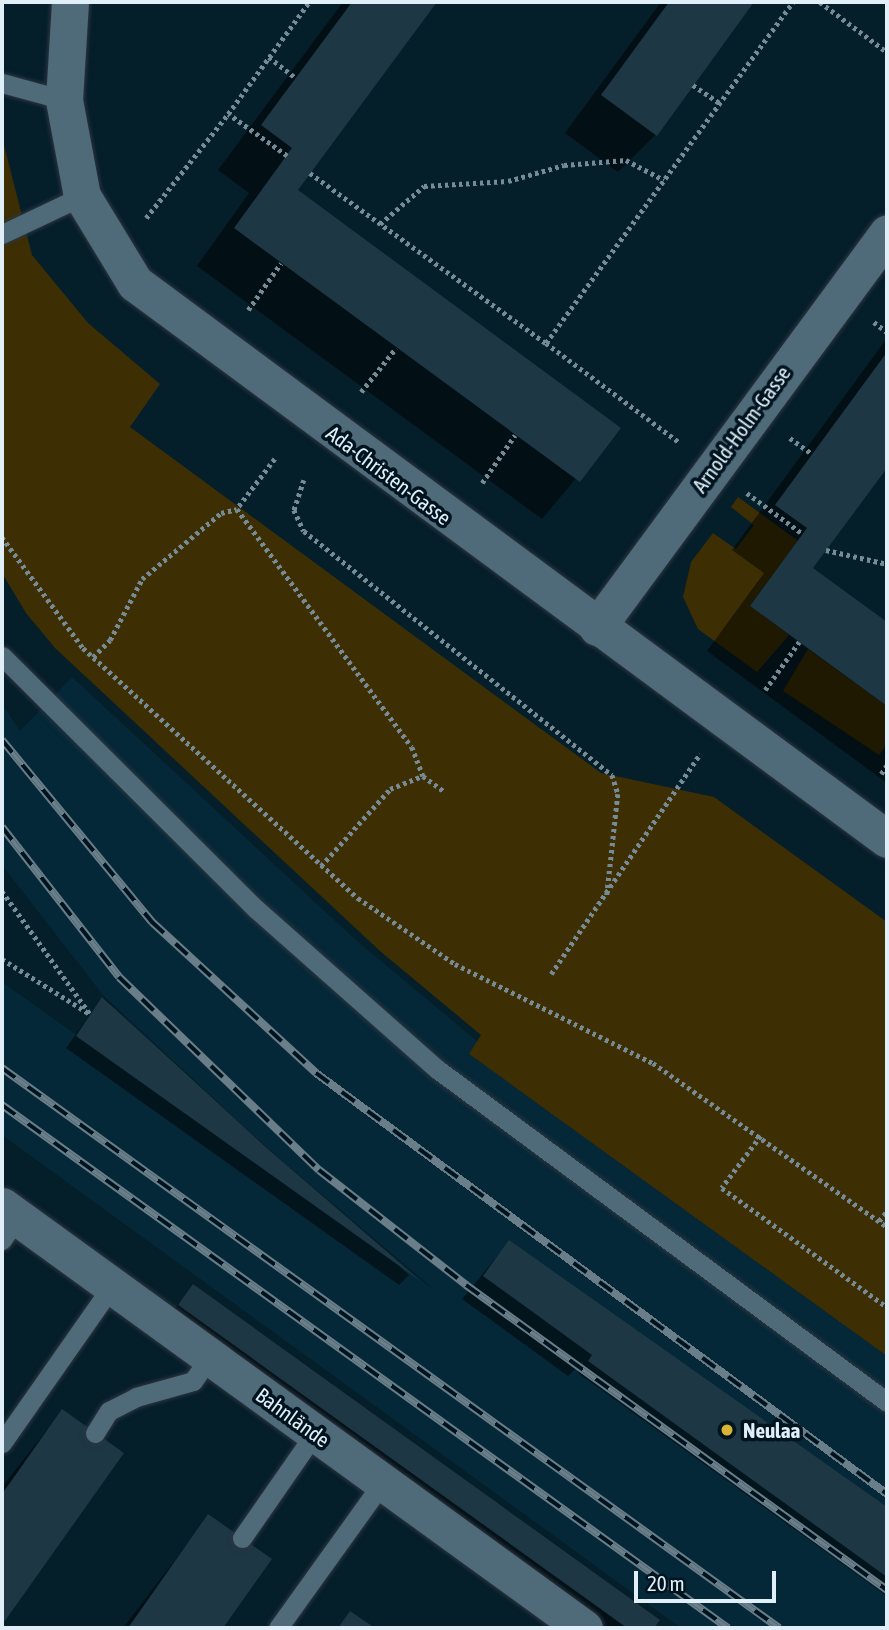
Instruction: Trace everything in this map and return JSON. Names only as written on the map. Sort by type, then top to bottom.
[{"type":"street","name":"Ada-Christen-Gasse","points":[[70,2],[64,100],[82,196],[135,283],[887,839]]},
{"type":"street","name":"Arnold-Holm-Gasse","points":[[597,627],[887,233]]},
{"type":"street","name":"Bahnlände","points":[[7,1221],[112,1286],[584,1628]]},
{"type":"lane","points":[[2,83],[64,100]]},
{"type":"lane","points":[[2,234],[82,196]]},
{"type":"lane","points":[[2,656],[256,909],[438,1069],[887,1402]]},
{"type":"lane","points":[[2,1443],[112,1286]]},
{"type":"lane","points":[[95,1433],[109,1411],[136,1397],[193,1381],[210,1357]]},
{"type":"lane","points":[[242,1538],[315,1433]]},
{"type":"lane","points":[[278,1628],[383,1482]]},
{"type":"path","points":[[117,254],[228,114],[309,2]]},
{"type":"path","points":[[546,343],[793,2]]},
{"type":"path","points":[[820,2],[887,52]]},
{"type":"path","points":[[269,57],[296,78]]},
{"type":"path","points":[[693,85],[720,103]]},
{"type":"path","points":[[228,114],[286,156]]},
{"type":"path","points":[[380,224],[424,186],[508,181],[564,165],[626,160],[664,180]]},
{"type":"path","points":[[310,173],[688,449]]},
{"type":"path","points":[[248,310],[281,263]]},
{"type":"path","points":[[360,392],[396,348]]},
{"type":"path","points":[[482,483],[515,435]]},
{"type":"path","points":[[93,657],[110,640],[142,579],[221,513],[237,509],[275,459]]},
{"type":"path","points":[[304,480],[294,510],[304,531],[590,751],[612,775],[618,794],[607,896]]},
{"type":"path","points":[[740,487],[803,534]]},
{"type":"path","points":[[237,509],[412,747],[423,776],[444,791]]},
{"type":"path","points":[[2,537],[56,618],[93,657],[321,866],[412,939],[653,1063],[761,1136],[887,1227]]},
{"type":"path","points":[[826,551],[887,564]]},
{"type":"path","points":[[765,690],[799,642]]},
{"type":"path","points":[[881,774],[887,765]]},
{"type":"path","points":[[321,866],[390,789],[423,776]]},
{"type":"path","points":[[551,974],[680,786]]},
{"type":"path","points":[[2,891],[90,1014],[2,959]]},
{"type":"path","points":[[761,1136],[722,1188],[887,1307]]},
{"type":"path","points":[[879,1222],[887,1211]]},
{"type":"shaded area","points":[[2,137],[32,255],[88,323],[160,384],[130,427],[601,773],[714,797],[887,922],[887,1356],[469,1054],[481,1035],[380,951],[55,648],[26,613],[2,573]]},
{"type":"shaded area","points":[[738,497],[798,541],[750,606],[789,635],[757,672],[698,629],[683,597],[691,562],[713,533],[736,549],[754,525],[731,507]]},
{"type":"shaded area","points":[[808,649],[887,706],[887,744],[879,755],[783,691]]},
{"type":"shaded area","points":[[72,677],[358,942],[478,1042],[469,1054],[887,1356],[887,1628],[681,1628],[2,1135],[2,982],[435,1290],[268,1149],[103,995],[2,865],[2,704],[20,731]]},
{"type":"building","points":[[352,2],[437,2],[298,190],[621,428],[580,482],[234,228],[292,148],[261,125]]},
{"type":"building","points":[[669,2],[754,2],[657,136],[601,95]]},
{"type":"building","points":[[887,352],[887,468],[813,568],[887,622],[887,706],[750,606],[807,528],[775,505]]},
{"type":"building","points":[[102,997],[268,1149],[422,1282],[76,1036]]},
{"type":"building","points":[[509,1240],[887,1507],[887,1577],[588,1361],[592,1355],[483,1276]]},
{"type":"building","points":[[193,1284],[660,1620],[654,1628],[627,1628],[178,1305]]},
{"type":"building","points":[[62,1409],[124,1453],[2,1625],[2,1494]]},
{"type":"building","points":[[208,1514],[272,1559],[223,1628],[128,1628]]},
{"type":"building","points":[[350,1611],[375,1628],[338,1628]]},
{"type":"railway","points":[[2,740],[152,922],[316,1073],[887,1494]]},
{"type":"railway","points":[[2,827],[119,977],[319,1170],[466,1285],[887,1590]]},
{"type":"railway","points":[[2,1068],[779,1628]]},
{"type":"railway","points":[[2,1105],[728,1628]]},
{"type":"place","name":"Neulaa","points":[[727,1430]]}]
